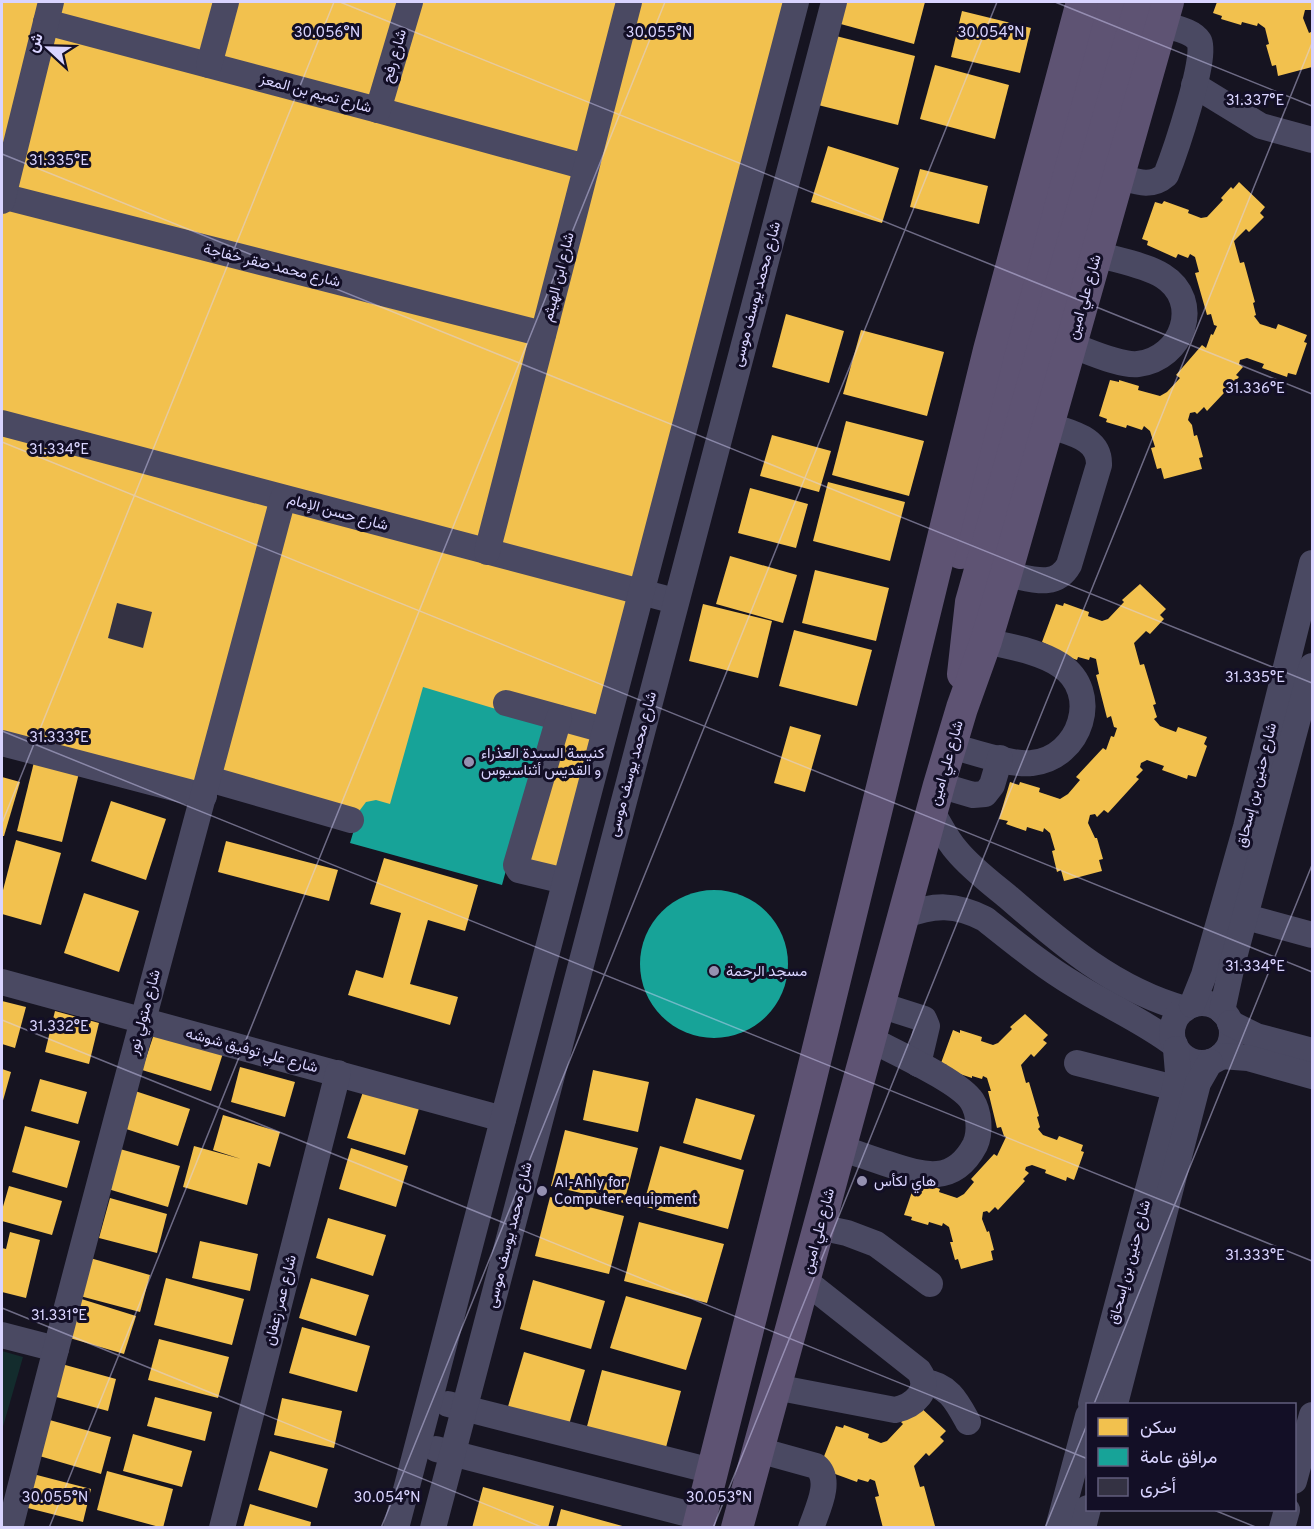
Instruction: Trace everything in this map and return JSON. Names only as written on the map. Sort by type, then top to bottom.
[{"type":"main road","points":[[699,1522],[807,1098],[989,350],[1082,2]]},
{"type":"main road","points":[[962,708],[963,666],[971,602],[1108,71],[1113,2]]},
{"type":"main road","points":[[887,766],[915,708],[931,660],[1108,71],[1141,2]]},
{"type":"main road","name":"شارع علي امين","points":[[737,1527],[936,799],[962,708],[986,641],[1006,574],[1165,13]]},
{"type":"street","points":[[209,65],[226,2]]},
{"type":"street","name":"شارع رفح","points":[[378,110],[410,2]]},
{"type":"street","name":"شارع ابن الهيثم","points":[[487,552],[629,2]]},
{"type":"street","points":[[396,1527],[796,2]]},
{"type":"street","name":"شارع محمد يوسف موسى","points":[[433,1527],[834,2]]},
{"type":"street","points":[[2,198],[48,12]]},
{"type":"street","name":"شارع تميم بن المعز","points":[[48,12],[209,65],[586,167]]},
{"type":"street","points":[[1118,176],[1150,184],[1166,175],[1194,86],[1202,49],[1199,41],[1165,13]]},
{"type":"street","points":[[1194,86],[1261,126],[1312,140]]},
{"type":"street","name":"شارع محمد صقر خفاجة","points":[[2,198],[543,334]]},
{"type":"street","points":[[1071,345],[1135,365],[1155,361],[1172,349],[1182,331],[1184,311],[1178,291],[1163,276],[1097,254]]},
{"type":"street","name":"شارع حسن الإمام","points":[[2,423],[675,602]]},
{"type":"street","points":[[1006,574],[1049,581],[1064,574],[1069,565],[1099,465],[1096,448],[1090,442],[1048,425]]},
{"type":"street","name":"شارع متولي نور","points":[[10,1527],[10,1496],[56,1349],[283,498]]},
{"type":"street","name":"شارع حنين بن إسحاق","points":[[1189,1007],[1206,967],[1246,827],[1312,562]]},
{"type":"street","points":[[951,746],[1030,764],[1052,758],[1069,745],[1080,726],[1082,704],[1076,682],[1062,665],[1042,656],[986,641]]},
{"type":"street","name":"شارع حنين بن إسحاق","points":[[1226,1017],[1229,977],[1312,666]]},
{"type":"street","points":[[506,703],[604,730]]},
{"type":"street","points":[[559,718],[516,865],[519,870],[565,881]]},
{"type":"street","points":[[2,743],[351,820]]},
{"type":"street","points":[[1000,758],[992,785],[985,794],[936,799],[957,852],[1063,945],[1089,963],[1147,995],[1189,1007]]},
{"type":"street","points":[[968,911],[964,892],[970,880],[980,873]]},
{"type":"street","points":[[904,916],[933,907],[945,906],[968,911],[985,919],[1075,986],[1140,1021],[1191,1062],[1201,1064],[1216,1059],[1248,1058],[1312,1076]]},
{"type":"street","points":[[1246,917],[1312,935]]},
{"type":"street","name":"شارع علي توفيق شوشه","points":[[2,982],[502,1119]]},
{"type":"street","points":[[1175,1047],[1172,1035],[1173,1025],[1178,1016],[1189,1007],[1203,1004],[1213,1005],[1226,1017],[1256,1036],[1312,1051]]},
{"type":"street","points":[[880,1005],[924,1019],[926,1022],[918,1064]]},
{"type":"street","points":[[1216,1059],[1229,1047],[1232,1035],[1226,1017]]},
{"type":"street","points":[[840,1148],[929,1175],[949,1172],[966,1160],[977,1142],[979,1121],[972,1101],[957,1086],[870,1039]]},
{"type":"street","name":"شارع حنين بن إسحاق","points":[[1091,1403],[1175,1088],[1178,1073],[1175,1047]]},
{"type":"street","name":"شارع حنين بن إسحاق","points":[[1114,1403],[1198,1083],[1216,1059]]},
{"type":"street","points":[[1077,1063],[1175,1088]]},
{"type":"street","name":"شارع عمر زعفان","points":[[222,1527],[338,1073]]},
{"type":"street","points":[[819,1227],[847,1233],[876,1244],[930,1284]]},
{"type":"street","points":[[775,1387],[895,1410],[909,1405],[922,1393],[924,1382],[919,1371],[804,1280]]},
{"type":"street","points":[[2,1335],[56,1349]]},
{"type":"street","points":[[924,1382],[934,1383],[950,1392],[968,1422]]},
{"type":"street","points":[[430,1400],[712,1471]]},
{"type":"street","points":[[1296,1474],[1312,1414]]},
{"type":"street","points":[[1058,1527],[1086,1423]]},
{"type":"street","points":[[418,1444],[699,1522]]},
{"type":"street","points":[[758,1450],[816,1466],[821,1471],[824,1483],[811,1527]]},
{"type":"street","points":[[1083,1527],[1087,1511]]},
{"type":"street","points":[[1282,1527],[1286,1511]]},
{"type":"green space","points":[[2,1351],[23,1357],[2,1430]]},
{"type":"building: سكن","points":[[2,2],[796,2],[565,881],[2,738]]},
{"type":"building: سكن","points":[[843,2],[925,2],[914,44],[837,23]]},
{"type":"building: سكن","points":[[1217,2],[1312,2],[1312,10],[1305,10],[1303,18],[1312,36],[1312,67],[1278,76],[1276,65],[1272,66],[1266,45],[1269,44],[1265,28],[1258,23],[1257,26],[1242,22],[1241,25],[1221,19],[1222,16],[1213,13]]},
{"type":"building: سكن","points":[[962,11],[1031,28],[1020,73],[951,57]]},
{"type":"building: سكن","points":[[836,36],[915,56],[898,125],[818,105]]},
{"type":"building: سكن","points":[[935,65],[1009,85],[995,139],[920,119]]},
{"type":"building: سكن","points":[[828,146],[899,168],[882,223],[811,202]]},
{"type":"building: سكن","points":[[920,169],[988,186],[979,224],[910,207]]},
{"type":"building: سكن","points":[[1239,182],[1265,207],[1260,213],[1264,217],[1249,232],[1246,229],[1234,241],[1240,263],[1244,262],[1255,302],[1253,303],[1256,315],[1254,316],[1260,324],[1276,329],[1278,324],[1307,335],[1304,342],[1307,343],[1296,375],[1288,373],[1287,377],[1262,368],[1264,364],[1247,358],[1240,360],[1239,364],[1243,367],[1236,375],[1239,377],[1207,411],[1204,407],[1197,414],[1190,413],[1188,420],[1192,425],[1194,436],[1197,435],[1203,457],[1199,458],[1202,469],[1164,479],[1161,468],[1157,469],[1151,448],[1155,447],[1150,431],[1144,426],[1142,430],[1127,425],[1126,428],[1106,422],[1107,419],[1099,416],[1110,380],[1119,382],[1119,380],[1139,386],[1138,390],[1160,396],[1180,378],[1176,375],[1202,345],[1206,348],[1217,326],[1214,325],[1211,314],[1207,315],[1195,273],[1199,272],[1195,257],[1190,254],[1188,258],[1178,254],[1176,258],[1147,245],[1148,241],[1142,239],[1155,202],[1162,204],[1164,201],[1189,210],[1188,213],[1201,218],[1207,217],[1223,200],[1221,198],[1231,187],[1233,189]]},
{"type":"building: سكن","points":[[786,314],[844,331],[829,383],[772,367]]},
{"type":"building: سكن","points":[[861,330],[944,352],[927,416],[843,394]]},
{"type":"building: سكن","points":[[846,421],[924,441],[909,496],[832,475]]},
{"type":"building: سكن","points":[[772,435],[831,451],[819,492],[760,476]]},
{"type":"building: سكن","points":[[828,482],[905,502],[890,561],[813,541]]},
{"type":"building: سكن","points":[[750,488],[808,504],[796,548],[738,533]]},
{"type":"building: سكن","points":[[730,556],[797,575],[783,623],[716,604]]},
{"type":"building: سكن","points":[[815,570],[889,588],[876,641],[802,623]]},
{"type":"building: سكن","points":[[1140,584],[1166,609],[1160,615],[1164,619],[1150,634],[1146,631],[1134,643],[1140,665],[1144,664],[1156,704],[1153,705],[1157,717],[1154,719],[1160,726],[1176,732],[1178,727],[1207,737],[1204,744],[1207,746],[1196,777],[1188,775],[1187,779],[1162,770],[1164,766],[1147,760],[1141,763],[1140,767],[1143,770],[1136,777],[1139,779],[1108,813],[1104,810],[1097,817],[1095,814],[1090,815],[1088,823],[1097,838],[1103,859],[1099,860],[1102,871],[1064,881],[1061,870],[1057,872],[1052,851],[1055,850],[1050,833],[1044,828],[1043,832],[1027,827],[1026,831],[1006,824],[1008,821],[999,819],[1010,782],[1019,785],[1020,782],[1040,788],[1039,792],[1060,799],[1068,794],[1080,780],[1076,777],[1103,748],[1106,750],[1117,728],[1114,727],[1111,716],[1107,718],[1096,675],[1099,674],[1096,659],[1078,657],[1077,660],[1047,649],[1048,645],[1042,642],[1056,604],[1063,606],[1064,603],[1089,612],[1088,616],[1102,621],[1108,619],[1124,602],[1122,600]]},
{"type":"building: سكن","points":[[703,604],[772,621],[758,678],[689,661]]},
{"type":"building: سكن","points":[[794,630],[872,650],[857,706],[779,686]]},
{"type":"building: سكن","points":[[790,726],[821,735],[805,792],[774,783]]},
{"type":"building: سكن","points":[[35,758],[80,769],[62,842],[17,831]]},
{"type":"building: سكن","points":[[2,777],[20,782],[4,836],[2,836]]},
{"type":"building: سكن","points":[[111,801],[166,819],[146,880],[91,861]]},
{"type":"building: سكن","points":[[16,840],[61,853],[41,925],[2,914],[2,894]]},
{"type":"building: سكن","points":[[226,841],[338,870],[329,901],[218,872]]},
{"type":"building: سكن","points":[[384,858],[478,885],[465,931],[428,920],[410,984],[458,997],[450,1025],[348,995],[356,970],[383,978],[401,913],[370,904]]},
{"type":"building: سكن","points":[[84,893],[139,911],[119,972],[64,953]]},
{"type":"building: سكن","points":[[2,1001],[26,1007],[15,1048],[2,1044]]},
{"type":"building: سكن","points":[[55,1011],[99,1023],[89,1064],[45,1052]]},
{"type":"building: سكن","points":[[1025,1014],[1048,1035],[1043,1040],[1047,1043],[1034,1057],[1031,1054],[1021,1065],[1026,1083],[1029,1082],[1039,1116],[1037,1117],[1040,1127],[1038,1129],[1043,1135],[1057,1140],[1059,1136],[1083,1145],[1081,1151],[1084,1152],[1074,1180],[1067,1177],[1066,1181],[1032,1165],[1026,1167],[1025,1170],[1029,1173],[1023,1179],[1025,1181],[998,1210],[995,1207],[989,1213],[983,1212],[982,1219],[987,1232],[989,1231],[994,1250],[991,1251],[993,1260],[961,1269],[958,1259],[955,1260],[949,1227],[943,1223],[942,1226],[929,1222],[928,1225],[911,1220],[912,1217],[904,1215],[915,1183],[923,1183],[940,1189],[939,1192],[957,1198],[964,1194],[974,1182],[971,1179],[994,1154],[997,1156],[1006,1137],[1001,1127],[997,1128],[987,1078],[972,1076],[972,1078],[945,1069],[947,1065],[941,1063],[953,1030],[982,1037],[981,1041],[993,1045],[998,1043],[1012,1029],[1010,1027]]},
{"type":"building: سكن","points":[[166,1031],[224,1050],[211,1091],[142,1070],[153,1037]]},
{"type":"building: سكن","points":[[240,1067],[295,1082],[285,1117],[231,1102]]},
{"type":"building: سكن","points":[[2,1069],[11,1072],[2,1104]]},
{"type":"building: سكن","points":[[593,1070],[649,1082],[638,1132],[583,1120]]},
{"type":"building: سكن","points":[[40,1079],[87,1092],[78,1124],[31,1111]]},
{"type":"building: سكن","points":[[364,1089],[420,1105],[405,1155],[347,1138]]},
{"type":"building: سكن","points":[[132,1090],[190,1109],[178,1146],[120,1127]]},
{"type":"building: سكن","points":[[696,1098],[755,1115],[741,1160],[683,1143]]},
{"type":"building: سكن","points":[[223,1115],[280,1132],[270,1167],[258,1163],[247,1205],[183,1187],[194,1146],[241,1159],[213,1150]]},
{"type":"building: سكن","points":[[25,1126],[80,1141],[67,1188],[12,1172]]},
{"type":"building: سكن","points":[[565,1130],[638,1148],[624,1203],[551,1186]]},
{"type":"building: سكن","points":[[660,1146],[744,1170],[728,1229],[643,1206]]},
{"type":"building: سكن","points":[[351,1148],[408,1166],[396,1207],[339,1189]]},
{"type":"building: سكن","points":[[120,1149],[180,1166],[168,1207],[108,1189]]},
{"type":"building: سكن","points":[[9,1186],[62,1201],[52,1235],[2,1221],[2,1210]]},
{"type":"building: سكن","points":[[550,1197],[624,1216],[609,1274],[535,1256]]},
{"type":"building: سكن","points":[[110,1198],[167,1214],[157,1253],[99,1238]]},
{"type":"building: سكن","points":[[328,1218],[386,1235],[373,1276],[316,1258]]},
{"type":"building: سكن","points":[[639,1222],[724,1244],[707,1303],[624,1281]]},
{"type":"building: سكن","points":[[10,1232],[40,1240],[26,1298],[2,1292],[2,1248],[6,1249]]},
{"type":"building: سكن","points":[[200,1241],[258,1254],[250,1291],[192,1278]]},
{"type":"building: سكن","points":[[90,1258],[150,1275],[140,1312],[80,1296]]},
{"type":"building: سكن","points":[[166,1278],[244,1299],[232,1345],[154,1325]]},
{"type":"building: سكن","points":[[311,1278],[369,1295],[356,1336],[299,1318]]},
{"type":"building: سكن","points":[[533,1280],[605,1301],[591,1349],[520,1329]]},
{"type":"building: سكن","points":[[626,1296],[702,1318],[686,1370],[610,1348]]},
{"type":"building: سكن","points":[[75,1297],[136,1316],[124,1354],[63,1336]]},
{"type":"building: سكن","points":[[302,1327],[370,1346],[357,1392],[289,1373]]},
{"type":"building: سكن","points":[[159,1339],[229,1357],[218,1398],[148,1380]]},
{"type":"building: سكن","points":[[524,1352],[585,1370],[568,1428],[507,1410]]},
{"type":"building: سكن","points":[[58,1363],[116,1379],[108,1411],[49,1395]]},
{"type":"building: سكن","points":[[602,1370],[681,1391],[665,1451],[586,1430]]},
{"type":"building: سكن","points":[[155,1397],[212,1412],[205,1441],[147,1426]]},
{"type":"building: سكن","points":[[282,1398],[342,1411],[334,1448],[274,1435]]},
{"type":"building: سكن","points":[[919,1406],[946,1431],[940,1437],[944,1441],[929,1456],[926,1453],[914,1466],[920,1487],[924,1486],[935,1526],[883,1528],[875,1497],[879,1496],[875,1481],[870,1479],[868,1482],[858,1479],[857,1482],[827,1471],[821,1464],[836,1426],[843,1428],[844,1425],[869,1434],[868,1438],[881,1443],[887,1441],[903,1424],[901,1422]]},
{"type":"building: سكن","points":[[46,1419],[111,1437],[101,1474],[36,1455]]},
{"type":"building: سكن","points":[[133,1434],[192,1451],[182,1487],[123,1471]]},
{"type":"building: سكن","points":[[270,1451],[328,1469],[317,1508],[258,1490]]},
{"type":"building: سكن","points":[[107,1471],[173,1489],[163,1528],[97,1510]]},
{"type":"building: سكن","points":[[33,1474],[91,1489],[83,1522],[24,1507]]},
{"type":"building: سكن","points":[[483,1487],[554,1506],[548,1528],[472,1528]]},
{"type":"building: سكن","points":[[250,1504],[311,1522],[310,1528],[243,1528]]},
{"type":"building: سكن","points":[[561,1509],[626,1527],[626,1528],[556,1528]]},
{"type":"building: مرافق عامة","name":"كنيسة السيدة العذراء و القديس أثناسيوس","points":[[423,687],[546,724],[502,885],[350,843],[360,810],[366,802],[376,800],[390,804]]},
{"type":"building: مرافق عامة","name":"مسجد الرحمة","points":[[714,890],[742,896],[766,912],[782,936],[788,964],[782,992],[766,1016],[742,1032],[714,1038],[686,1032],[662,1016],[646,992],[640,964],[646,936],[662,912],[686,896]]},
{"type":"building: أخرى","points":[[117,603],[152,612],[143,648],[108,638]]},
{"type":"place","name":"كنيسة السيدة العذراء و القديس أثناسيوس","points":[[469,762]]},
{"type":"place","name":"مسجد الرحمة","points":[[714,971]]},
{"type":"place","name":"هاي لكأس","points":[[862,1181]]},
{"type":"place","name":"Al-Ahly for Computer equipment","points":[[542,1191]]}]
